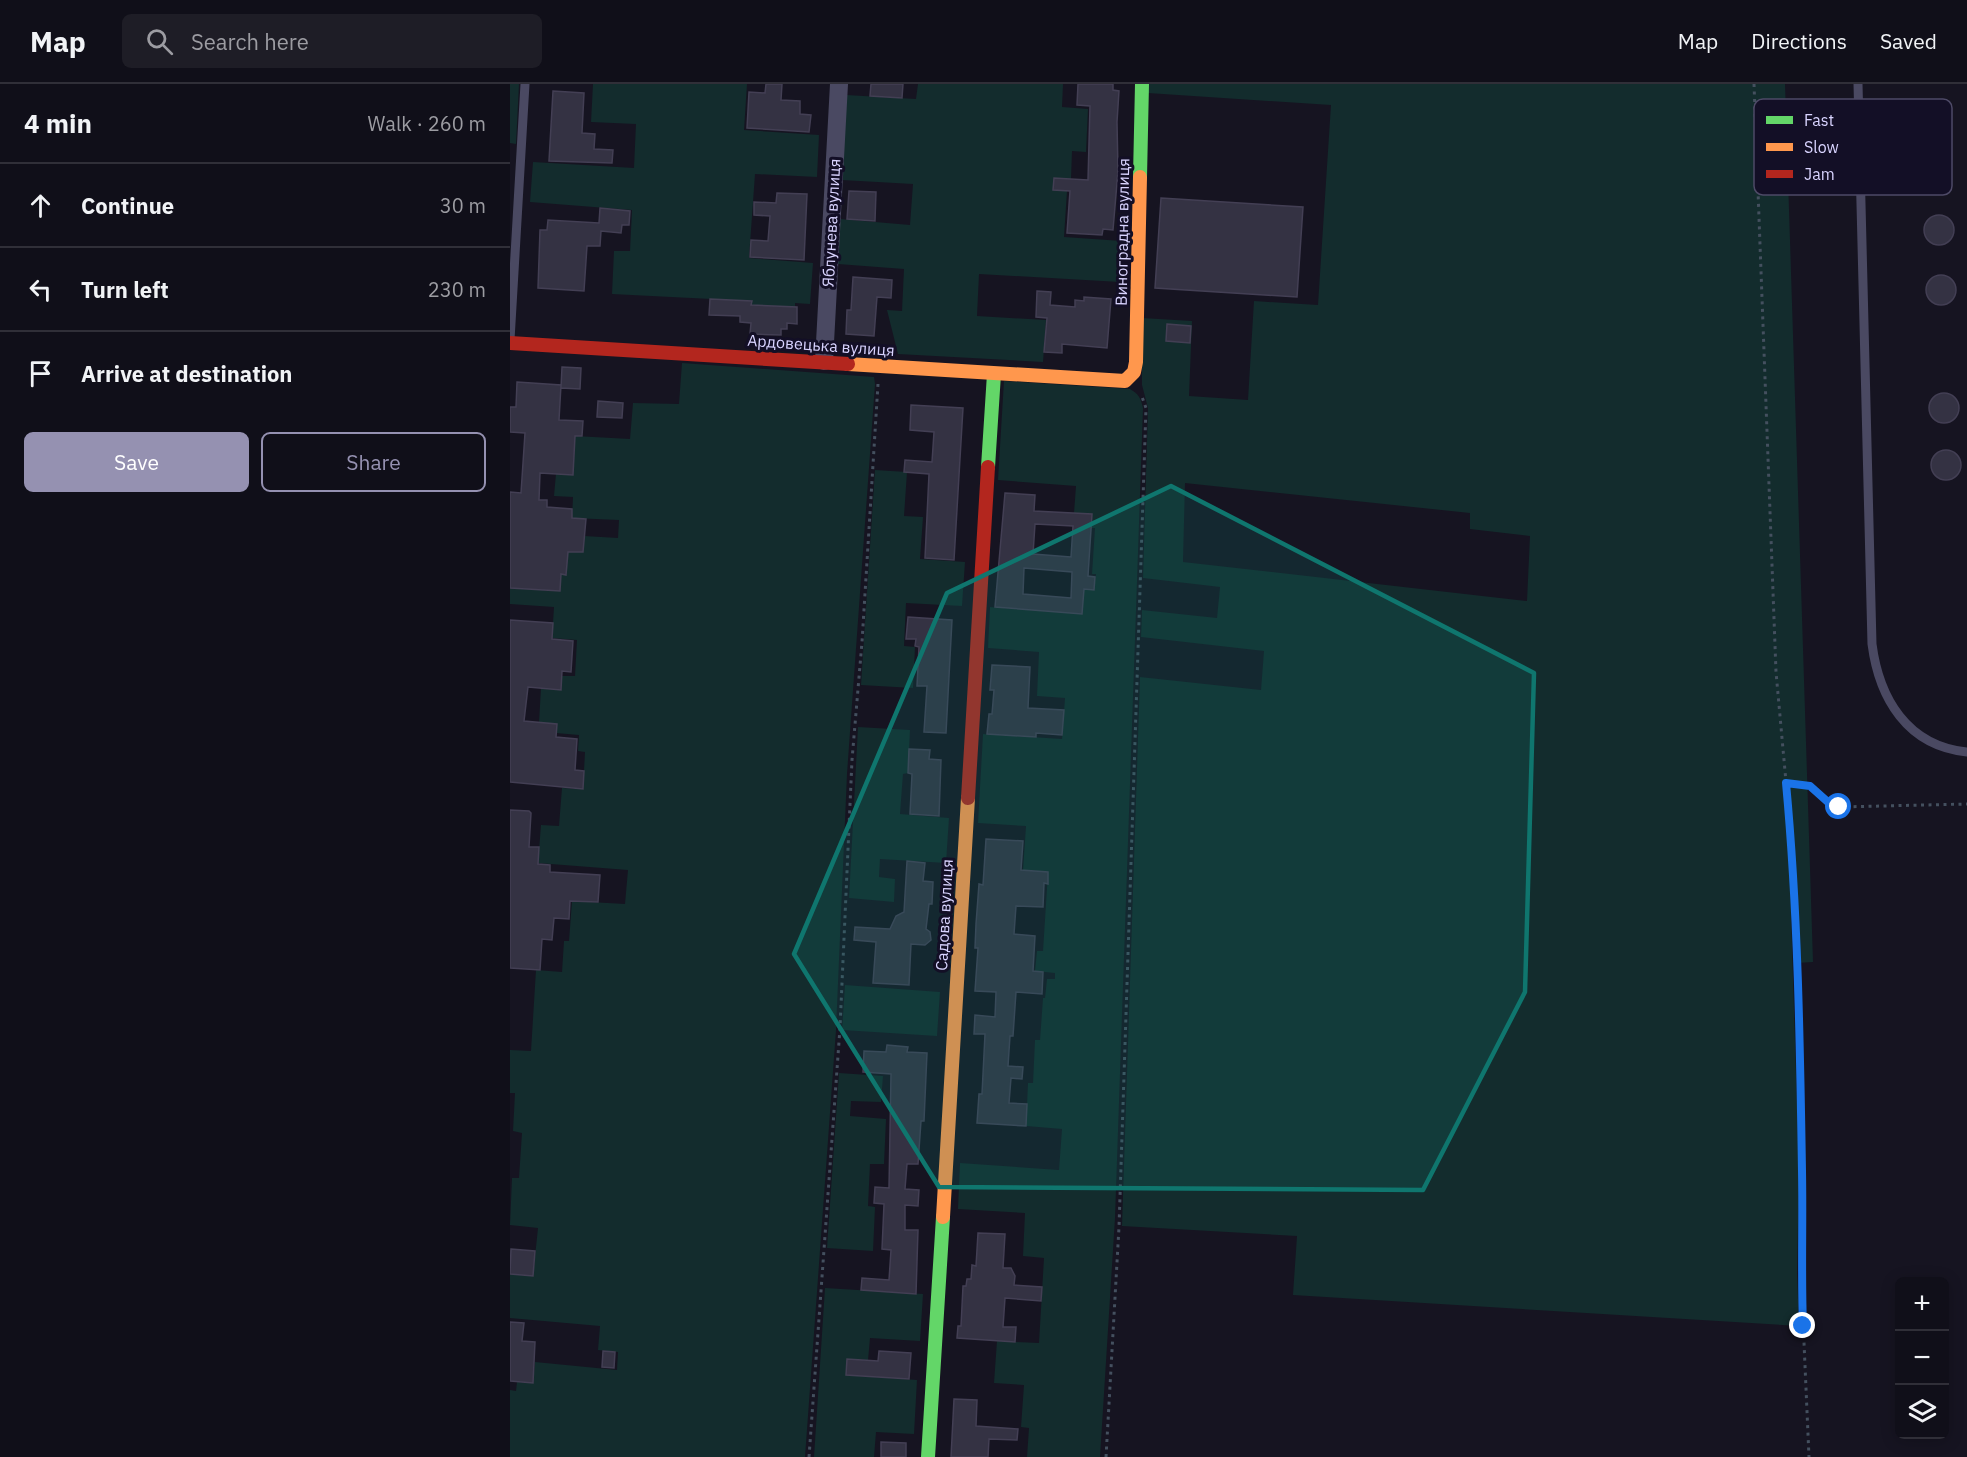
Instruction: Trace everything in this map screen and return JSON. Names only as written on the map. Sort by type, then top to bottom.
[{"type":"street","name":"Яблунева вулиця","points":[[824,361],[839,84]]},
{"type":"street","name":"Виноградна вулиця","points":[[1129,379],[1134,372],[1136,362],[1142,84]]},
{"type":"street","name":"Ардовецька вулиця","points":[[510,342],[824,361],[994,375],[1119,382],[1129,379]]},
{"type":"street","name":"Садова вулиця","points":[[928,1457],[994,375]]},
{"type":"lane","name":"Ардовецька вулиця","points":[[510,342],[511,291],[525,84]]},
{"type":"lane","points":[[1858,84],[1858,99]]},
{"type":"lane","points":[[1861,195],[1872,644],[1875,666],[1882,687],[1893,706],[1918,735],[1937,744],[1967,752]]},
{"type":"path","points":[[1754,84],[1755,99]]},
{"type":"path","points":[[1758,195],[1776,672],[1786,783],[1796,954],[1802,1169],[1801,1274],[1809,1457]]},
{"type":"path","points":[[809,1457],[840,1028],[852,760],[862,642],[879,366]]},
{"type":"path","points":[[1106,1457],[1119,1227],[1146,408],[1144,400],[1129,379]]},
{"type":"path","points":[[1786,783],[1810,786],[1829,803],[1839,807],[1967,804]]},
{"type":"highlighted area","points":[[1171,486],[1534,673],[1525,992],[1423,1190],[939,1187],[794,954],[947,593]]},
{"type":"green space","points":[[510,84],[519,84],[516,144],[510,143]]},
{"type":"green space","points":[[593,84],[747,84],[744,130],[819,135],[817,177],[755,174],[749,258],[813,263],[810,304],[795,303],[795,307],[751,305],[751,301],[612,294],[614,251],[630,251],[632,210],[530,202],[533,162],[634,168],[636,124],[591,122]]},
{"type":"green space","points":[[918,84],[1063,84],[1062,107],[1088,109],[1086,152],[1072,151],[1071,179],[1054,178],[1053,190],[1067,191],[1064,237],[1122,241],[1120,282],[979,274],[977,316],[1046,320],[1043,362],[898,354],[887,310],[902,311],[904,269],[838,264],[840,219],[910,225],[913,184],[842,180],[846,95],[916,99]]},
{"type":"green space","points":[[1148,84],[1785,84],[1785,99],[1754,99],[1754,195],[1789,195],[1813,962],[1796,963],[1795,914],[1791,913],[1799,1172],[1797,1273],[1799,1326],[1293,1295],[1297,1236],[1122,1226],[1140,677],[1261,690],[1264,651],[1141,637],[1142,610],[1217,618],[1220,587],[1143,578],[1148,408],[1142,385],[1142,318],[1192,321],[1189,396],[1248,400],[1254,301],[1318,305],[1331,105],[1148,93]],"holes":[[[1185,483],[1470,513],[1470,529],[1530,536],[1527,601],[1183,562]]]},
{"type":"green space","points":[[682,363],[874,377],[875,384],[847,774],[836,1030],[805,1457],[510,1457],[510,1390],[516,1391],[517,1382],[533,1383],[535,1362],[617,1370],[618,1352],[598,1350],[600,1326],[510,1318],[510,1274],[533,1276],[538,1228],[510,1225],[512,1178],[519,1178],[522,1133],[513,1131],[515,1093],[510,1093],[510,1050],[531,1051],[536,970],[562,972],[564,941],[569,941],[572,901],[625,904],[628,870],[538,863],[541,825],[559,826],[562,788],[583,789],[585,752],[578,751],[579,735],[556,733],[539,723],[541,688],[561,690],[562,676],[575,676],[577,640],[552,638],[554,607],[510,604],[510,588],[560,591],[561,574],[566,574],[568,552],[583,552],[584,536],[618,538],[619,520],[572,518],[573,497],[554,496],[556,474],[573,475],[575,436],[630,439],[633,403],[679,404]]},
{"type":"green space","points":[[1004,381],[1130,389],[1139,397],[1143,408],[1115,1218],[1100,1457],[1027,1457],[1029,1428],[1021,1427],[1024,1385],[994,1383],[997,1341],[1039,1343],[1044,1258],[1023,1256],[1025,1213],[958,1209],[960,1163],[1059,1170],[1062,1129],[1026,1126],[1028,1083],[1033,1083],[1035,1040],[1040,1040],[1043,998],[1045,998],[1047,979],[1055,979],[1055,973],[1035,971],[1037,951],[1043,951],[1048,872],[1023,870],[1026,826],[978,823],[983,734],[1062,739],[1065,698],[1037,696],[1039,652],[988,648],[990,607],[1082,614],[1084,589],[1094,589],[1096,574],[1092,574],[1095,528],[1091,528],[1092,514],[1074,513],[1076,486],[998,480]]},
{"type":"green space","points":[[875,470],[907,472],[904,516],[923,517],[920,559],[965,562],[962,606],[906,603],[904,646],[915,647],[913,688],[861,685]]},
{"type":"green space","points":[[858,727],[910,730],[908,773],[903,774],[900,814],[949,818],[946,863],[880,859],[879,877],[895,879],[894,902],[849,898]]},
{"type":"green space","points":[[845,985],[940,992],[937,1036],[842,1030]]},
{"type":"green space","points":[[839,1073],[883,1076],[881,1102],[851,1101],[850,1116],[886,1119],[884,1164],[870,1164],[868,1206],[875,1207],[873,1251],[827,1248]]},
{"type":"green space","points":[[825,1288],[923,1294],[920,1341],[870,1338],[868,1360],[847,1359],[847,1375],[917,1380],[914,1434],[876,1432],[874,1457],[814,1457]]},
{"type":"building","points":[[766,84],[782,84],[781,100],[800,101],[800,114],[811,115],[809,132],[747,128],[749,92],[765,93]]},
{"type":"building","points":[[871,84],[903,84],[902,98],[870,96]]},
{"type":"building","points":[[1078,84],[1113,84],[1113,90],[1119,91],[1118,171],[1113,230],[1103,229],[1102,235],[1067,233],[1070,191],[1053,190],[1054,178],[1088,180],[1090,106],[1077,105]]},
{"type":"building","points":[[553,91],[584,93],[582,133],[595,134],[594,149],[613,150],[612,163],[549,161]]},
{"type":"building","points":[[849,191],[876,192],[875,221],[847,219]]},
{"type":"building","points":[[777,193],[807,194],[804,260],[750,257],[751,240],[768,241],[770,216],[754,215],[754,202],[776,203]]},
{"type":"building","points":[[1161,198],[1303,207],[1297,297],[1155,288]]},
{"type":"building","points":[[600,208],[630,211],[629,225],[622,225],[621,233],[601,231],[600,246],[587,246],[584,291],[538,288],[540,230],[547,230],[548,220],[599,223]]},
{"type":"building","points":[[1939,215],[1945,216],[1953,224],[1953,236],[1945,244],[1939,245],[1933,244],[1925,236],[1924,230],[1925,224],[1933,216]]},
{"type":"building","points":[[1941,275],[1947,276],[1955,284],[1955,296],[1947,304],[1941,305],[1935,304],[1927,296],[1926,290],[1927,284],[1935,276]]},
{"type":"building","points":[[853,277],[892,280],[891,298],[877,297],[874,336],[846,334],[847,310],[851,310]]},
{"type":"building","points":[[1037,291],[1051,292],[1050,305],[1075,307],[1075,300],[1084,301],[1084,297],[1111,299],[1107,348],[1062,344],[1062,353],[1044,352],[1047,318],[1036,317]]},
{"type":"building","points":[[710,299],[752,301],[751,305],[797,307],[797,324],[787,323],[787,329],[781,329],[781,335],[750,334],[751,323],[740,322],[740,316],[709,315]]},
{"type":"building","points":[[1167,324],[1191,326],[1190,343],[1166,341]]},
{"type":"building","points":[[562,367],[581,368],[580,389],[561,388]]},
{"type":"building","points":[[517,382],[561,385],[559,420],[583,421],[582,436],[575,436],[573,475],[540,473],[539,500],[547,500],[547,507],[572,509],[572,518],[586,519],[583,552],[568,552],[566,575],[561,574],[560,591],[510,588],[510,492],[521,493],[525,433],[510,432],[510,407],[516,407]]},
{"type":"building","points":[[1944,393],[1955,397],[1959,408],[1955,419],[1944,423],[1933,419],[1929,408],[1933,397]]},
{"type":"building","points":[[598,401],[623,403],[622,418],[597,417]]},
{"type":"building","points":[[911,405],[963,408],[954,560],[925,558],[929,474],[904,472],[905,460],[932,462],[934,432],[910,430]]},
{"type":"building","points":[[1946,450],[1957,454],[1961,465],[1957,476],[1946,480],[1935,476],[1931,465],[1935,454]]},
{"type":"building","points":[[1005,493],[1035,495],[1034,511],[1092,514],[1088,576],[1095,577],[1094,590],[1084,589],[1082,614],[995,607]],"holes":[[[1035,524],[1073,526],[1071,557],[1033,554]],[[1024,568],[1072,572],[1071,598],[1023,594]]]},
{"type":"building","points":[[908,617],[952,620],[946,733],[924,732],[927,686],[917,686],[919,647],[915,646],[916,639],[906,639]]},
{"type":"building","points":[[510,620],[553,623],[552,639],[573,641],[571,672],[562,671],[561,690],[528,687],[524,721],[557,724],[556,737],[577,739],[575,770],[584,771],[583,789],[510,782]]},
{"type":"building","points":[[992,665],[1030,667],[1028,708],[1064,710],[1062,735],[1036,733],[1036,737],[987,734],[994,690],[990,690]]},
{"type":"building","points":[[909,749],[930,750],[929,759],[941,760],[939,816],[910,814],[912,774],[908,773]]},
{"type":"building","points":[[510,810],[531,813],[529,847],[539,847],[538,864],[550,865],[550,872],[600,875],[598,902],[570,901],[569,919],[554,918],[552,940],[542,939],[540,970],[510,968]]},
{"type":"building","points":[[986,839],[1023,841],[1021,870],[1048,872],[1048,884],[1044,883],[1043,907],[1016,906],[1014,934],[1035,936],[1033,971],[1043,972],[1042,994],[1016,992],[1013,1036],[1010,1036],[1008,1066],[1023,1067],[1022,1079],[1011,1078],[1009,1103],[1027,1104],[1026,1126],[977,1123],[979,1094],[982,1094],[985,1034],[974,1034],[975,1015],[995,1017],[996,992],[975,991],[978,948],[975,948],[976,924],[979,884],[983,885]]},
{"type":"building","points":[[907,861],[925,863],[923,881],[933,882],[932,904],[929,904],[926,929],[930,932],[931,940],[925,945],[911,944],[909,985],[873,983],[876,942],[854,940],[855,927],[890,929],[896,916],[904,912]]},
{"type":"building","points":[[887,1045],[908,1047],[907,1052],[927,1053],[924,1121],[921,1121],[918,1164],[907,1164],[905,1189],[919,1190],[918,1206],[905,1205],[905,1230],[918,1230],[916,1294],[861,1290],[862,1278],[889,1280],[891,1250],[882,1249],[884,1204],[874,1203],[875,1187],[889,1188],[891,1074],[863,1072],[864,1051],[886,1052]]},
{"type":"building","points":[[978,1233],[1005,1234],[1003,1268],[1011,1268],[1015,1276],[1014,1285],[1042,1287],[1041,1301],[1005,1298],[1003,1327],[1016,1327],[1015,1342],[957,1338],[958,1326],[961,1326],[963,1286],[966,1286],[967,1279],[971,1279],[972,1265],[976,1266]]},
{"type":"building","points":[[511,1249],[535,1251],[533,1276],[510,1274]]},
{"type":"building","points":[[510,1322],[524,1323],[522,1341],[535,1342],[533,1383],[510,1381]]},
{"type":"building","points":[[603,1351],[615,1352],[614,1368],[602,1367]]},
{"type":"building","points":[[879,1351],[911,1353],[909,1379],[846,1375],[847,1359],[878,1361]]},
{"type":"building","points":[[954,1399],[977,1400],[976,1426],[1018,1429],[1017,1440],[989,1439],[988,1457],[951,1457]]},
{"type":"building","points":[[881,1442],[906,1443],[906,1457],[881,1457]]},
{"type":"traffic: fast","points":[[1140,177],[1142,84]]},
{"type":"traffic: fast","points":[[988,467],[994,374]]},
{"type":"traffic: fast","points":[[928,1457],[943,1217]]},
{"type":"traffic: slow","points":[[848,364],[1125,381],[1134,372],[1136,362],[1140,177]]},
{"type":"traffic: slow","points":[[943,1217],[968,798]]},
{"type":"traffic: jam","points":[[510,343],[848,364]]},
{"type":"traffic: jam","points":[[968,798],[988,467]]},
{"type":"route","points":[[1803,1326],[1802,1169],[1795,914],[1786,783],[1801,783],[1810,786],[1829,803],[1839,807]]}]
